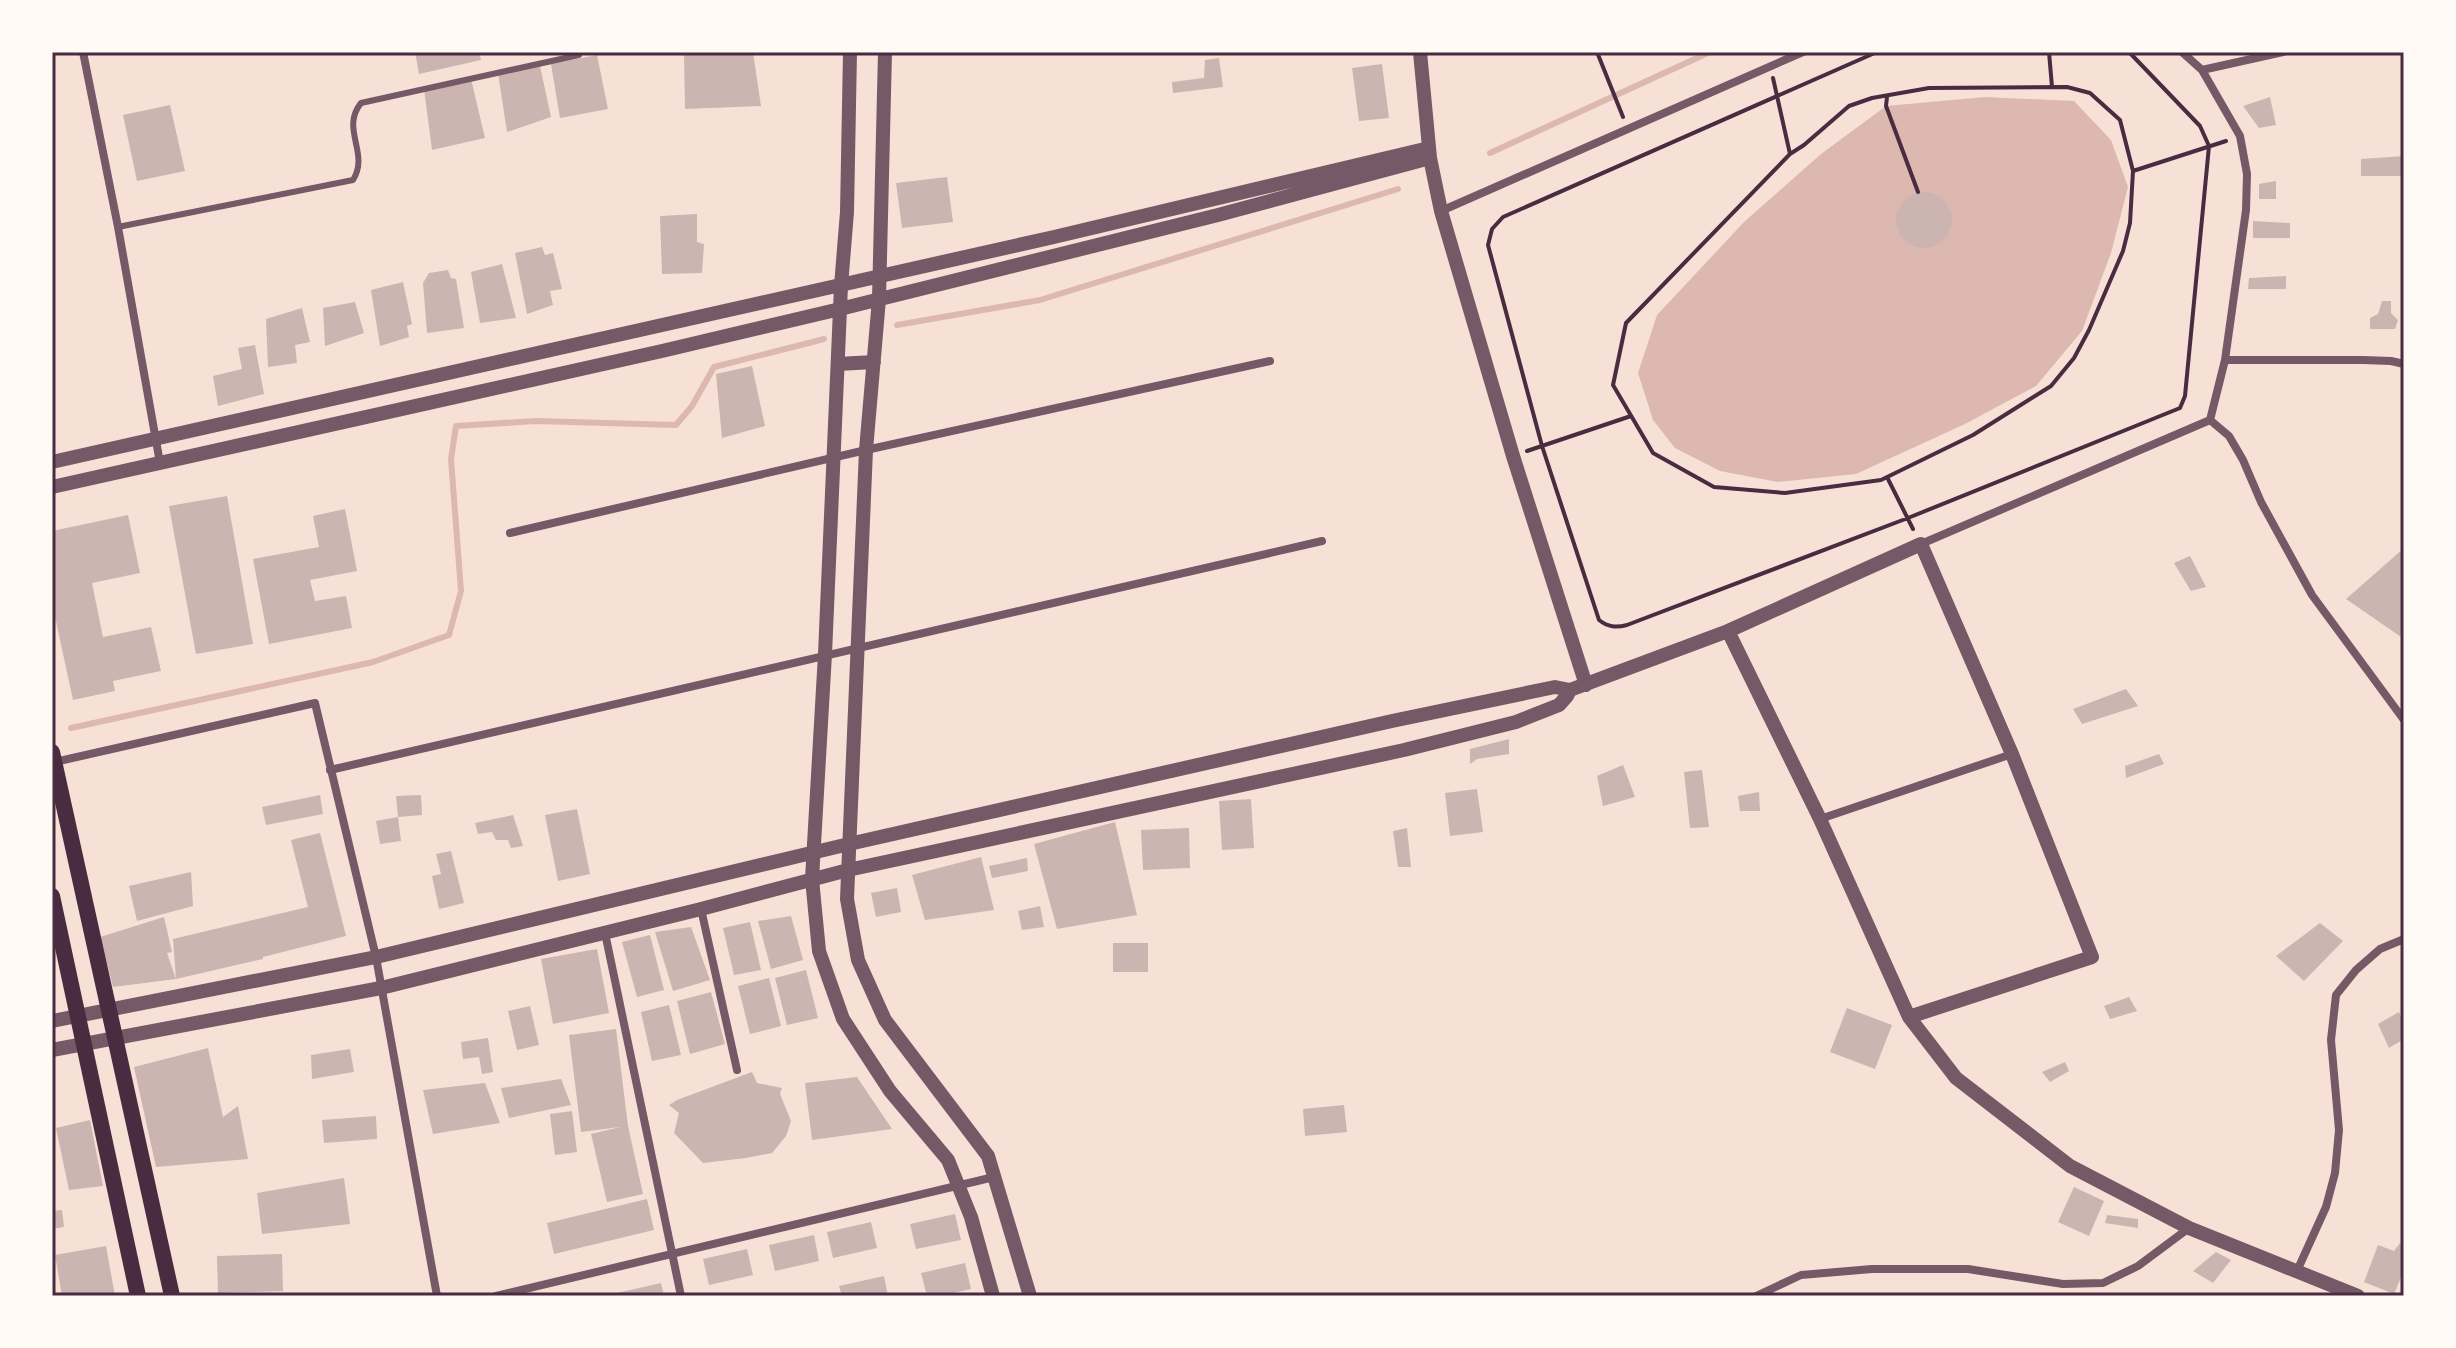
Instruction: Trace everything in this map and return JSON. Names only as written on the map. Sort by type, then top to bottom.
[{"type":"main road","points":[[53,757],[172,1296]]},
{"type":"main road","points":[[52,896],[138,1296]]},
{"type":"street","points":[[83,52],[160,463]]},
{"type":"street","points":[[850,52],[847,212],[812,879],[819,951],[843,1019],[890,1091],[948,1160],[971,1217],[993,1296]]},
{"type":"street","points":[[885,52],[879,299],[866,450],[847,899],[858,960],[885,1020],[988,1156],[1030,1296]]},
{"type":"street","points":[[1420,52],[1430,156],[1440,208],[1513,456],[1586,685]]},
{"type":"street","points":[[1440,208],[1803,52]]},
{"type":"street","points":[[2182,52],[2202,70],[2240,136],[2247,174],[2246,210],[2225,360],[2210,420]]},
{"type":"street","points":[[2202,70],[2283,52]]},
{"type":"street","points":[[52,487],[840,309],[1059,254],[1217,208],[1430,156]]},
{"type":"street","points":[[52,462],[1054,237],[1217,208]]},
{"type":"street","points":[[1054,237],[1059,254]]},
{"type":"street","points":[[657,326],[662,351]]},
{"type":"street","points":[[2225,360],[2363,360],[2404,364]]},
{"type":"street","points":[[510,533],[1270,361]]},
{"type":"street","points":[[838,364],[874,362]]},
{"type":"street","points":[[481,366],[488,390]]},
{"type":"street","points":[[333,399],[337,423]]},
{"type":"street","points":[[52,1021],[376,957],[813,852],[1392,721],[1555,687],[1570,690],[1728,631],[2210,420]]},
{"type":"street","points":[[2210,420],[2229,436],[2243,460],[2261,502],[2312,595],[2404,720]]},
{"type":"street","points":[[330,770],[1322,541]]},
{"type":"street","points":[[1909,1017],[2092,957],[2012,754],[1921,544]]},
{"type":"street","points":[[1728,631],[1820,819],[1909,1017],[1956,1078],[2070,1166],[2189,1228],[2358,1296]]},
{"type":"street","points":[[52,1050],[381,988],[848,870],[1389,753],[1516,722],[1559,705],[1570,690]]},
{"type":"street","points":[[53,757],[315,703],[376,957],[437,1296]]},
{"type":"street","points":[[1820,819],[2012,754]]},
{"type":"street","points":[[701,909],[737,1070]]},
{"type":"street","points":[[605,933],[681,1296]]},
{"type":"street","points":[[2297,1271],[2326,1207],[2335,1173],[2339,1130],[2331,1040],[2336,995],[2356,970],[2380,949],[2404,939]]},
{"type":"street","points":[[496,1296],[994,1177]]},
{"type":"street","points":[[1756,1296],[1801,1275],[1872,1269],[1968,1269],[2063,1284],[2103,1283],[2138,1266],[2189,1228]]},
{"type":"lane","points":[[118,227],[353,180],[360,164],[351,120],[361,103],[579,55]]},
{"type":"path","points":[[1597,52],[1622,112]]},
{"type":"path","points":[[1877,52],[1503,217],[1492,229],[1488,245],[1542,446],[1599,620],[1611,627],[1627,625],[1908,518],[2180,408],[2185,396],[2209,146],[2200,126],[2129,52]]},
{"type":"path","points":[[2049,52],[2052,87]]},
{"type":"path","points":[[1770,67],[1790,154]]},
{"type":"path","points":[[2052,87],[2090,93],[2120,120],[2133,171],[2130,223],[2123,251],[2089,330],[2074,358],[2051,386],[1947,449],[1881,480],[1785,493],[1714,487],[1653,453],[1613,385],[1626,323],[1790,154],[1849,106],[1887,95],[1929,88],[2052,87]]},
{"type":"path","points":[[1887,95],[1886,106],[1918,192]]},
{"type":"path","points":[[2133,171],[2240,136]]},
{"type":"path","points":[[1513,456],[1631,416]]},
{"type":"path","points":[[1887,477],[1921,544]]},
{"type":"shaded area","points":[[1985,97],[2074,101],[2111,140],[2128,187],[2111,253],[2082,331],[2036,386],[1965,424],[1856,474],[1778,482],[1720,471],[1675,448],[1653,420],[1638,373],[1657,315],[1744,222],[1821,154],[1886,106]]},
{"type":"building","points":[[415,52],[479,52],[481,60],[419,74]]},
{"type":"building","points":[[684,52],[753,52],[761,106],[685,109]]},
{"type":"building","points":[[597,55],[608,109],[560,118],[551,64]]},
{"type":"building","points":[[1219,58],[1223,87],[1173,93],[1172,82],[1204,78],[1205,60]]},
{"type":"building","points":[[1382,64],[1389,118],[1359,121],[1352,68]]},
{"type":"building","points":[[540,66],[551,117],[507,132],[498,73]]},
{"type":"building","points":[[471,79],[485,138],[432,150],[424,89]]},
{"type":"building","points":[[2270,97],[2276,125],[2259,128],[2243,106]]},
{"type":"building","points":[[170,105],[185,171],[137,181],[123,115]]},
{"type":"building","points":[[2404,156],[2404,176],[2361,176],[2361,159]]},
{"type":"building","points":[[947,177],[953,222],[902,228],[896,183]]},
{"type":"building","points":[[2276,181],[2276,199],[2259,199],[2259,184]]},
{"type":"building","points":[[1924,192],[1944,200],[1952,220],[1944,240],[1924,248],[1904,240],[1896,220],[1904,200]]},
{"type":"building","points":[[697,214],[697,242],[704,244],[702,273],[662,274],[660,216]]},
{"type":"building","points":[[2253,221],[2290,223],[2290,238],[2253,238]]},
{"type":"building","points":[[542,247],[545,255],[553,253],[562,289],[550,291],[553,305],[527,314],[515,253]]},
{"type":"building","points":[[502,264],[516,318],[480,323],[471,272]]},
{"type":"building","points":[[448,270],[451,278],[456,279],[464,328],[427,333],[423,283],[429,273]]},
{"type":"building","points":[[2286,276],[2286,289],[2248,289],[2249,278]]},
{"type":"building","points":[[403,282],[412,324],[407,326],[409,337],[380,346],[371,290]]},
{"type":"building","points":[[2382,301],[2391,301],[2391,313],[2398,320],[2395,329],[2370,329],[2370,318],[2378,314]]},
{"type":"building","points":[[355,302],[364,333],[325,346],[323,308]]},
{"type":"building","points":[[302,308],[310,342],[295,345],[297,363],[268,367],[266,319]]},
{"type":"building","points":[[255,345],[264,394],[218,406],[213,376],[242,369],[238,348]]},
{"type":"building","points":[[752,366],[765,426],[722,438],[716,374]]},
{"type":"building","points":[[227,496],[253,644],[196,654],[169,506]]},
{"type":"building","points":[[345,509],[357,571],[310,580],[315,601],[346,596],[352,628],[269,644],[253,559],[319,547],[313,516]]},
{"type":"building","points":[[128,515],[140,573],[92,583],[103,637],[151,627],[161,671],[113,681],[115,691],[73,700],[52,603],[52,531]]},
{"type":"building","points":[[2404,548],[2404,639],[2346,599]]},
{"type":"building","points":[[2190,556],[2206,587],[2191,591],[2174,563]]},
{"type":"building","points":[[2126,689],[2138,706],[2082,724],[2073,709]]},
{"type":"building","points":[[1509,739],[1509,754],[1477,759],[1470,764],[1470,749]]},
{"type":"building","points":[[2159,754],[2164,764],[2126,778],[2125,766]]},
{"type":"building","points":[[1623,765],[1635,797],[1603,806],[1597,776]]},
{"type":"building","points":[[1702,770],[1709,827],[1690,828],[1684,772]]},
{"type":"building","points":[[1477,789],[1483,832],[1450,836],[1445,793]]},
{"type":"building","points":[[1759,792],[1760,811],[1740,811],[1738,796]]},
{"type":"building","points":[[320,795],[323,814],[266,825],[262,807]]},
{"type":"building","points":[[421,795],[422,815],[398,817],[396,796]]},
{"type":"building","points":[[1251,799],[1254,848],[1222,850],[1219,801]]},
{"type":"building","points":[[577,809],[590,874],[558,881],[545,815]]},
{"type":"building","points":[[513,815],[523,846],[511,848],[508,840],[496,840],[492,832],[478,834],[475,823]]},
{"type":"building","points":[[398,817],[401,841],[380,844],[376,821]]},
{"type":"building","points":[[1115,822],[1137,915],[1057,929],[1034,844]]},
{"type":"building","points":[[1189,828],[1190,868],[1143,870],[1141,830]]},
{"type":"building","points":[[1407,828],[1411,867],[1398,867],[1393,831]]},
{"type":"building","points":[[320,833],[346,936],[176,979],[173,939],[308,907],[291,840]]},
{"type":"building","points":[[451,851],[464,903],[439,909],[432,876],[441,874],[436,854]]},
{"type":"building","points":[[981,857],[994,910],[925,920],[912,875]]},
{"type":"building","points":[[1027,858],[1028,871],[992,878],[989,866]]},
{"type":"building","points":[[191,872],[193,906],[137,921],[129,886]]},
{"type":"building","points":[[897,888],[901,912],[876,917],[871,893]]},
{"type":"building","points":[[1040,906],[1044,927],[1022,930],[1018,911]]},
{"type":"building","points":[[791,916],[803,960],[771,969],[758,921]]},
{"type":"building","points":[[164,917],[172,952],[167,953],[176,979],[113,987],[100,937]]},
{"type":"building","points":[[750,922],[761,970],[734,975],[723,928]]},
{"type":"building","points":[[2320,923],[2343,941],[2304,981],[2276,956]]},
{"type":"building","points":[[691,927],[710,980],[673,991],[655,932]]},
{"type":"building","points":[[650,935],[664,990],[637,997],[622,942]]},
{"type":"building","points":[[1113,943],[1148,943],[1148,972],[1113,972]]},
{"type":"building","points":[[597,949],[609,1013],[553,1024],[541,959]]},
{"type":"building","points":[[806,970],[818,1018],[787,1025],[775,978]]},
{"type":"building","points":[[769,978],[781,1026],[750,1034],[738,986]]},
{"type":"building","points":[[711,992],[725,1044],[690,1054],[677,1001]]},
{"type":"building","points":[[2129,997],[2137,1011],[2110,1019],[2104,1006]]},
{"type":"building","points":[[669,1005],[681,1055],[652,1061],[641,1012]]},
{"type":"building","points":[[530,1006],[539,1045],[517,1050],[508,1011]]},
{"type":"building","points":[[1847,1008],[1892,1025],[1875,1069],[1830,1052]]},
{"type":"building","points":[[2399,1012],[2404,1023],[2404,1039],[2389,1048],[2378,1024]]},
{"type":"building","points":[[616,1029],[628,1126],[643,1194],[607,1202],[591,1134],[620,1127],[581,1132],[569,1035]]},
{"type":"building","points":[[488,1038],[493,1072],[482,1074],[479,1057],[463,1059],[461,1042]]},
{"type":"building","points":[[208,1048],[223,1117],[238,1106],[248,1159],[156,1167],[134,1067]]},
{"type":"building","points":[[350,1049],[354,1072],[312,1079],[311,1055]]},
{"type":"building","points":[[2065,1062],[2069,1071],[2050,1082],[2042,1072]]},
{"type":"building","points":[[752,1072],[757,1083],[782,1088],[780,1094],[791,1121],[786,1136],[772,1153],[703,1163],[674,1133],[679,1113],[669,1105]]},
{"type":"building","points":[[857,1077],[892,1129],[812,1140],[805,1083]]},
{"type":"building","points":[[561,1079],[571,1105],[509,1118],[501,1088]]},
{"type":"building","points":[[485,1083],[500,1123],[433,1134],[423,1090]]},
{"type":"building","points":[[1344,1105],[1347,1132],[1305,1136],[1303,1109]]},
{"type":"building","points":[[572,1111],[577,1152],[555,1155],[550,1114]]},
{"type":"building","points":[[376,1116],[377,1139],[324,1143],[322,1120]]},
{"type":"building","points":[[90,1120],[103,1186],[69,1190],[56,1128]]},
{"type":"building","points":[[344,1178],[350,1224],[262,1234],[257,1193]]},
{"type":"building","points":[[2074,1187],[2104,1201],[2089,1236],[2058,1222]]},
{"type":"building","points":[[647,1199],[654,1230],[554,1254],[547,1223]]},
{"type":"building","points":[[62,1210],[64,1227],[52,1229],[52,1211]]},
{"type":"building","points":[[955,1214],[961,1240],[916,1249],[910,1224]]},
{"type":"building","points":[[2107,1215],[2138,1219],[2138,1228],[2105,1223]]},
{"type":"building","points":[[871,1222],[877,1248],[833,1258],[827,1232]]},
{"type":"building","points":[[814,1235],[819,1261],[775,1271],[769,1245]]},
{"type":"building","points":[[2400,1243],[2404,1245],[2404,1270],[2394,1294],[2364,1282],[2378,1245],[2394,1251]]},
{"type":"building","points":[[106,1246],[115,1296],[62,1296],[55,1255]]},
{"type":"building","points":[[747,1249],[753,1275],[709,1285],[703,1259]]},
{"type":"building","points":[[2216,1252],[2231,1260],[2213,1283],[2193,1271]]},
{"type":"building","points":[[282,1254],[283,1291],[218,1293],[217,1256]]},
{"type":"building","points":[[965,1263],[971,1289],[927,1296],[921,1273]]},
{"type":"building","points":[[884,1276],[888,1296],[842,1296],[839,1286]]},
{"type":"building","points":[[661,1283],[664,1296],[618,1296],[617,1293]]},
{"type":"waterway","points":[[1490,153],[1710,52]]},
{"type":"waterway","points":[[897,325],[1040,300],[1398,189]]},
{"type":"waterway","points":[[71,728],[373,662],[449,635],[461,591],[451,459],[456,426],[536,421],[676,425],[692,406],[714,367],[824,339]]}]
